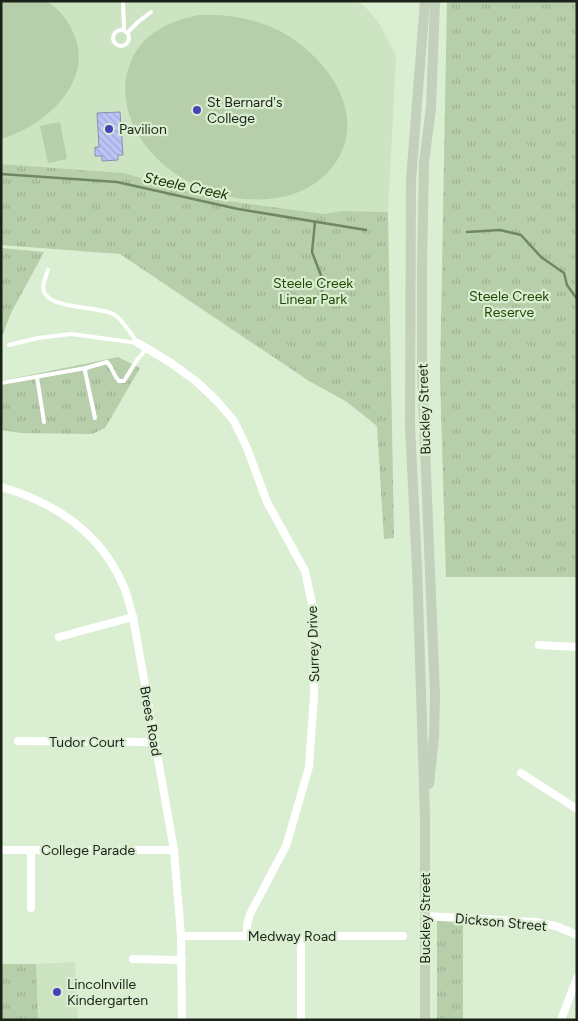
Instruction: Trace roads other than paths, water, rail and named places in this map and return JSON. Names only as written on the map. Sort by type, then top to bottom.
[{"type":"main road","name":"Buckley Street","points":[[425,1],[411,180],[410,426],[418,567],[425,817],[425,1020]]},
{"type":"main road","name":"Buckley Street","points":[[425,817],[434,737],[436,695],[422,373],[424,162],[431,108],[434,1]]},
{"type":"street","name":"Surrey Drive","points":[[138,343],[171,363],[197,382],[234,421],[267,502],[305,571],[313,608],[314,694],[309,767],[286,846],[250,914],[247,936]]},
{"type":"street","name":"Brees Road","points":[[1,487],[42,502],[65,514],[84,529],[114,567],[125,588],[133,617],[174,850],[181,936],[182,1020]]},
{"type":"street","points":[[59,637],[133,617]]},
{"type":"street","points":[[539,645],[573,645],[577,647]]},
{"type":"street","name":"Tudor Court","points":[[18,741],[155,742]]},
{"type":"street","points":[[521,773],[577,809]]},
{"type":"street","name":"College Parade","points":[[1,850],[174,850]]},
{"type":"street","points":[[31,850],[31,908]]},
{"type":"street","name":"Dickson Street","points":[[424,916],[536,922],[556,926],[577,935]]},
{"type":"street","name":"Medway Road","points":[[181,936],[403,936]]},
{"type":"street","points":[[301,937],[301,1020]]},
{"type":"street","points":[[133,959],[182,960]]},
{"type":"street","points":[[561,1020],[577,978]]},
{"type":"lane","points":[[123,1],[123,16],[128,40],[119,46],[113,40],[123,16]]},
{"type":"lane","points":[[117,31],[126,32],[151,12]]},
{"type":"lane","points":[[48,270],[43,286],[45,294],[50,299],[60,303],[115,314],[138,343]]},
{"type":"lane","points":[[9,346],[38,338],[71,334],[138,343]]},
{"type":"lane","points":[[1,383],[86,368],[107,362],[112,366],[115,377],[119,381],[124,380],[147,348]]},
{"type":"lane","points":[[86,368],[95,418]]},
{"type":"lane","points":[[37,377],[44,422]]},
{"type":"waterway","name":"Steele Creek","points":[[1,174],[117,182],[238,209],[366,230]]},
{"type":"waterway","points":[[315,222],[312,252],[322,278],[322,293]]},
{"type":"waterway","name":"Steele Creek","points":[[467,232],[500,230],[521,235],[541,257],[564,273],[567,285],[577,299]]},
{"type":"place","name":"St Bernard's College","points":[[197,110]]},
{"type":"place","name":"Pavilion","points":[[109,129]]},
{"type":"place","name":"Lincolnville Kindergarten","points":[[57,992]]},
{"type":"park label","name":"Steele Creek Linear Park","points":[[313,292]]},
{"type":"park label","name":"Steele Creek Reserve","points":[[509,304]]}]
